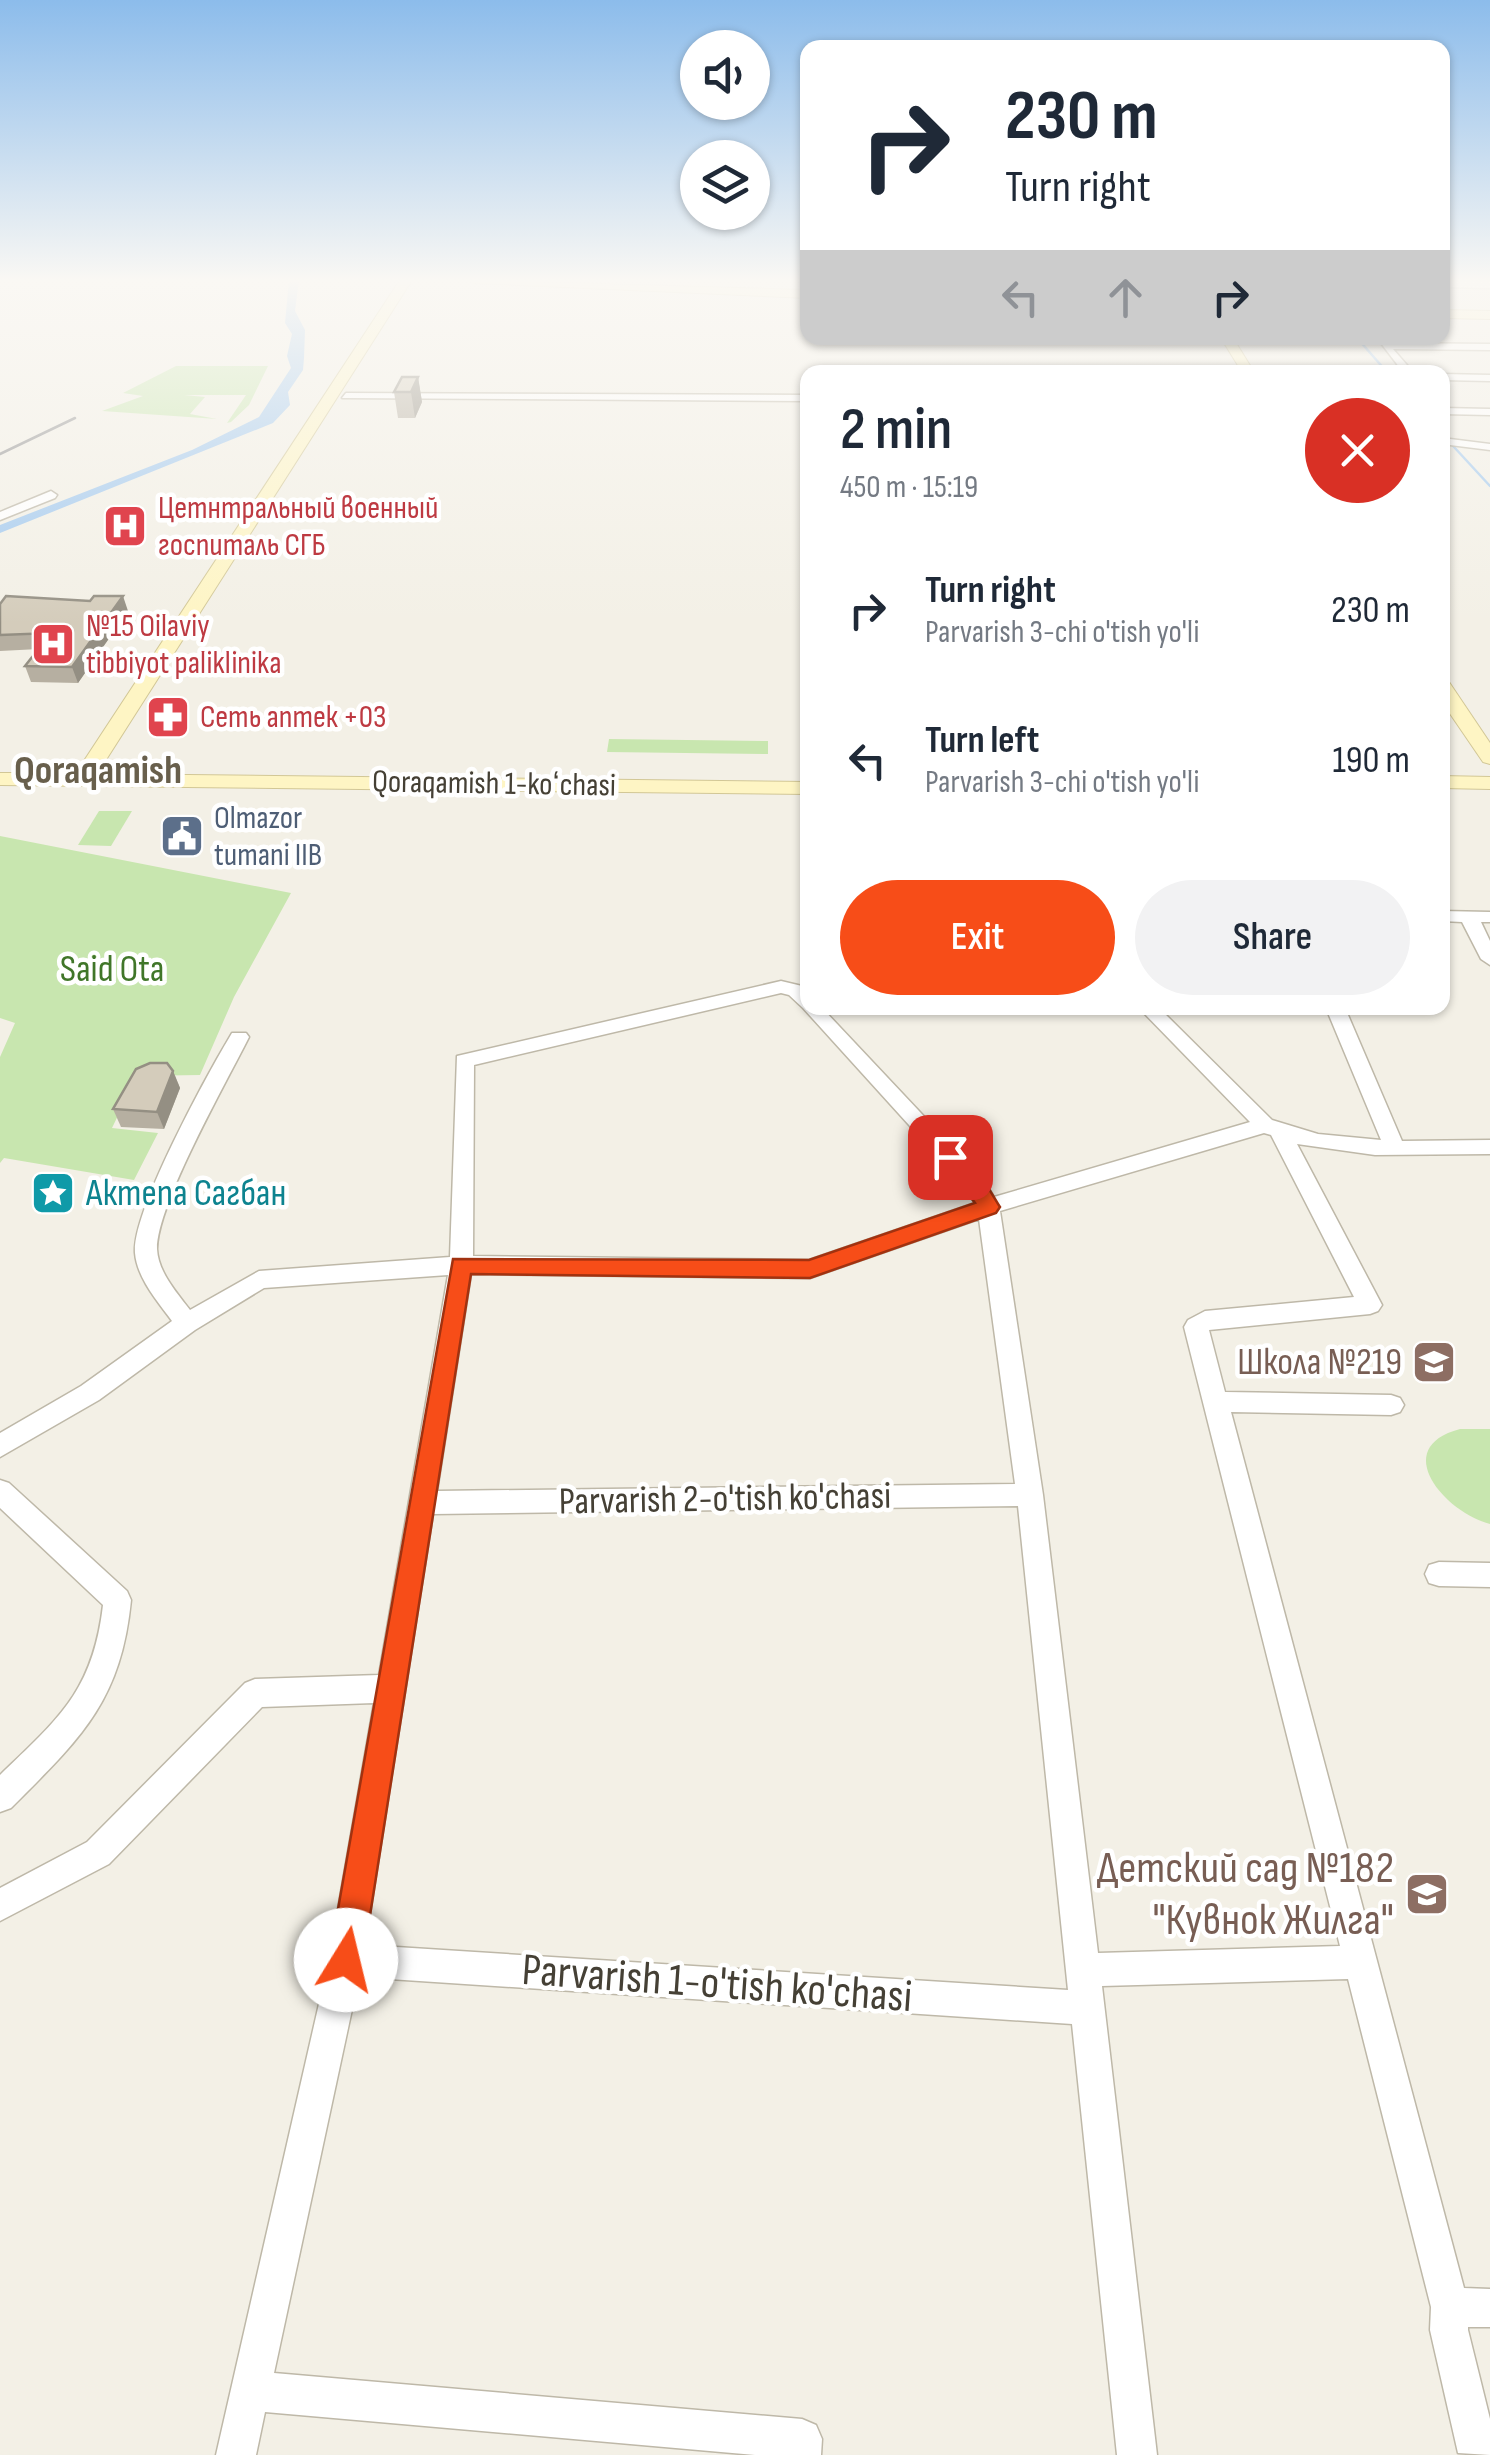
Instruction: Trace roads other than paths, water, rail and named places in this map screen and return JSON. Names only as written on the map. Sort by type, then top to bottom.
[{"type":"main road","points":[[335,406],[341,395]]},
{"type":"main road","points":[[0,766],[103,770],[343,395]]},
{"type":"main road","points":[[136,732],[214,591]]},
{"type":"main road","points":[[1450,675],[1490,734]]},
{"type":"main road","points":[[1450,698],[1490,758]]},
{"type":"main road","name":"Qoraqamish 1-koʻchasi","points":[[0,779],[103,770],[800,788]]},
{"type":"main road","name":"Qoraqamish 1-koʻchasi","points":[[595,780],[800,775]]},
{"type":"main road","points":[[1450,782],[1490,783]]},
{"type":"main road","points":[[1450,793],[1490,793]]},
{"type":"street","points":[[335,406],[800,398]]},
{"type":"street","points":[[1450,411],[1490,412]]},
{"type":"street","points":[[1462,432],[1472,442]]},
{"type":"street","points":[[1450,442],[1490,447]]},
{"type":"street","points":[[0,516],[50,495]]},
{"type":"street","points":[[1450,916],[1490,918]]},
{"type":"street","points":[[1469,917],[1490,959]]},
{"type":"street","points":[[236,2455],[346,1960],[461,1265],[464,1062],[781,987],[800,996]]},
{"type":"street","points":[[819,1015],[975,1184],[988,1207],[1030,1496],[1137,2455]]},
{"type":"street","points":[[1155,1015],[1272,1128],[1371,1304],[1200,1321],[1196,1327],[1450,2307],[1449,2330],[1478,2453]]},
{"type":"street","points":[[1339,1015],[1394,1146]]},
{"type":"street","points":[[187,1323],[157,1281],[146,1249],[156,1211],[238,1037]]},
{"type":"street","points":[[0,1446],[90,1393],[187,1323],[258,1280],[461,1265],[810,1269],[988,1207],[1272,1128],[1340,1146],[1490,1147]]},
{"type":"street","points":[[1218,1402],[1391,1405]]},
{"type":"street","points":[[0,1491],[117,1600],[116,1632],[100,1688],[85,1712],[0,1797]]},
{"type":"street","name":"Parvarish 2-o'tish ko'chasi","points":[[420,1502],[1030,1496]]},
{"type":"street","points":[[1439,1574],[1490,1576]]},
{"type":"street","points":[[0,1905],[98,1853],[255,1693],[390,1689]]},
{"type":"street","name":"Parvarish 1-o'tish ko'chasi","points":[[346,1960],[1088,2008]]},
{"type":"street","points":[[1084,1970],[1362,1962]]},
{"type":"street","points":[[1450,2307],[1490,2308]]},
{"type":"street","points":[[249,2391],[802,2439],[801,2455]]},
{"type":"water","points":[[274,395],[288,395],[290,405],[273,423],[0,533],[0,525],[192,450],[259,417]]},
{"type":"waterway","points":[[1450,443],[1490,486]]},
{"type":"tram line","points":[[0,454],[75,418]]},
{"type":"place","name":"Цетнтральный военный госпиталь СГБ","points":[[125,526]]},
{"type":"place","name":"№15 Oilaviy tibbiyot paliklinika","points":[[53,644]]},
{"type":"place","name":"Сеть аптек +03","points":[[168,717]]},
{"type":"place","name":"Olmazor tumani IIB","points":[[182,836]]},
{"type":"place","name":"Актепа Сагбан","points":[[53,1193]]},
{"type":"place","name":"Школа №219","points":[[1434,1362]]},
{"type":"place","name":"Детский сад №182 \"Кувнок Жилга\"","points":[[1427,1894]]},
{"type":"district","name":"Qoraqamish","points":[[98,771]]},
{"type":"park label","name":"Said Ota","points":[[112,969]]}]
